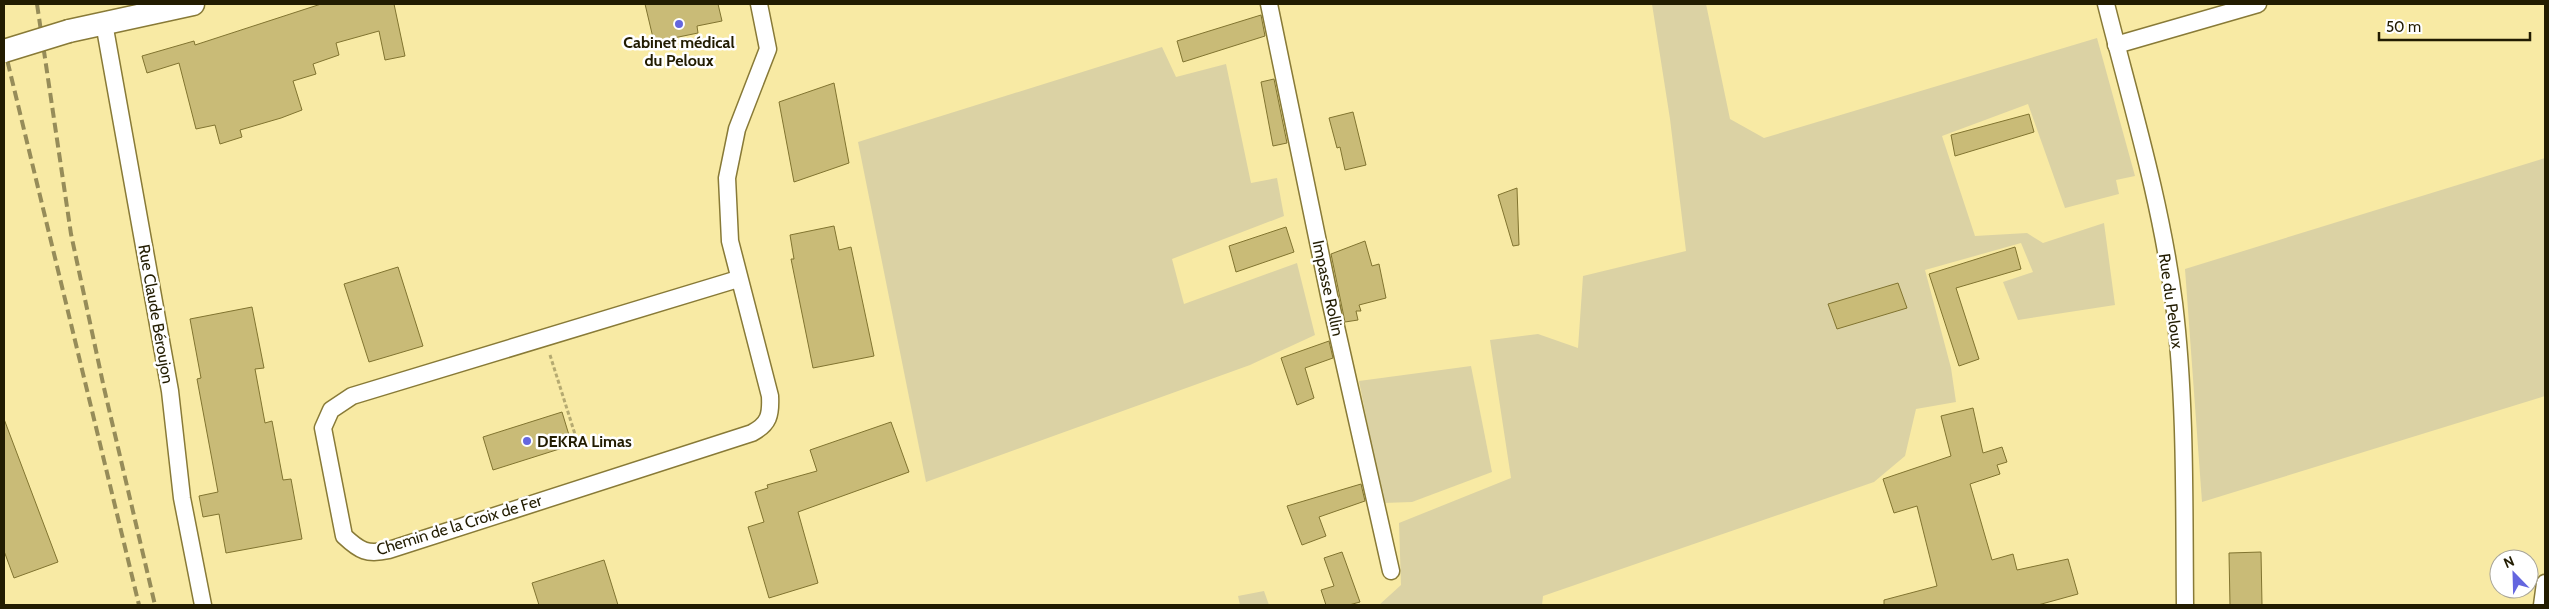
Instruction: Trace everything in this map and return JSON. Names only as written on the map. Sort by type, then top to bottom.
[{"type":"main road","points":[[4,51],[69,31],[193,4]]},
{"type":"street","name":"Chemin de la Croix de Fer","points":[[738,279],[352,396],[331,410],[323,428],[344,536],[357,548],[373,553],[389,550],[752,433],[764,427],[771,411],[770,396],[738,279],[730,241],[727,178],[737,128],[768,49],[760,4]]},
{"type":"street","name":"Impasse Rollin","points":[[1269,4],[1330,300],[1391,571]]},
{"type":"street","name":"Rue du Peloux","points":[[2106,4],[2152,185],[2174,301],[2180,386],[2185,605]]},
{"type":"street","points":[[2116,45],[2258,4]]},
{"type":"street","name":"Rue Claude Béroujon","points":[[104,23],[170,391],[182,498],[203,605]]},
{"type":"street","points":[[2542,605],[2545,583]]},
{"type":"path","points":[[544,338],[580,447]]},
{"type":"shaded area","points":[[1652,4],[1706,4],[1730,119],[1764,138],[2097,38],[2135,176],[2116,180],[2119,194],[2065,208],[2028,104],[1942,136],[1975,236],[2027,233],[2043,243],[2104,223],[2115,305],[2018,320],[2003,282],[2033,272],[2021,243],[1925,270],[1951,368],[1956,402],[1916,409],[1905,456],[1874,482],[1543,596],[1542,605],[1379,605],[1401,585],[1399,523],[1511,478],[1490,340],[1538,334],[1578,348],[1583,276],[1686,251],[1670,119]]},
{"type":"shaded area","points":[[1162,47],[1176,77],[1226,64],[1251,183],[1277,178],[1284,216],[1172,259],[1184,304],[1297,263],[1315,335],[1250,365],[926,482],[858,142]]},
{"type":"shaded area","points":[[2545,158],[2545,396],[2202,502],[2185,269]]},
{"type":"shaded area","points":[[1471,366],[1492,472],[1412,502],[1383,503],[1359,381]]},
{"type":"shaded area","points":[[1264,591],[1269,605],[1240,605],[1238,596]]},
{"type":"building","points":[[321,4],[394,4],[405,56],[385,60],[379,31],[336,43],[339,55],[313,64],[316,74],[293,81],[302,110],[240,130],[242,137],[220,144],[215,125],[196,129],[179,63],[147,73],[142,56],[194,41],[195,45]]},
{"type":"building","name":"Cabinet médical du Peloux","points":[[645,4],[718,4],[722,21],[697,26],[698,33],[654,42]]},
{"type":"building","points":[[1261,15],[1265,36],[1183,62],[1177,41]]},
{"type":"building","points":[[1274,79],[1287,143],[1273,146],[1261,82]]},
{"type":"building","points":[[834,83],[849,163],[794,182],[779,102]]},
{"type":"building","points":[[1353,112],[1366,165],[1345,170],[1340,147],[1337,148],[1329,118]]},
{"type":"building","points":[[2029,114],[2034,132],[1955,156],[1951,135]]},
{"type":"building","points":[[1517,188],[1519,245],[1513,246],[1498,195]]},
{"type":"building","points":[[834,226],[839,250],[851,247],[874,356],[813,368],[791,259],[794,259],[790,235]]},
{"type":"building","points":[[1286,227],[1294,252],[1236,272],[1229,246]]},
{"type":"building","points":[[1365,241],[1372,266],[1379,264],[1386,298],[1359,305],[1361,311],[1356,311],[1358,320],[1345,322],[1331,254]]},
{"type":"building","points":[[2015,247],[2021,269],[1956,288],[1979,359],[1959,366],[1929,274]]},
{"type":"building","points":[[398,267],[423,346],[369,362],[344,284]]},
{"type":"building","points":[[1898,283],[1907,308],[1837,329],[1828,304]]},
{"type":"building","points":[[252,307],[264,368],[255,369],[265,423],[272,421],[283,480],[291,479],[302,539],[226,553],[219,514],[203,517],[199,496],[218,492],[197,379],[201,378],[190,319]]},
{"type":"building","points":[[1329,341],[1333,358],[1305,368],[1314,398],[1297,405],[1281,358]]},
{"type":"building","points":[[1973,408],[1983,453],[2002,447],[2007,462],[1997,465],[2000,474],[1970,484],[1992,560],[2013,554],[2017,570],[2068,559],[2078,594],[2038,605],[1884,605],[1884,600],[1937,586],[1917,506],[1894,513],[1883,479],[1951,456],[1941,416]]},
{"type":"building","name":"DEKRA Limas","points":[[562,412],[572,445],[493,470],[483,437]]},
{"type":"building","points":[[4,419],[58,562],[14,578],[4,551]]},
{"type":"building","points":[[891,422],[909,472],[798,512],[818,583],[769,598],[748,527],[764,522],[755,492],[768,488],[767,485],[817,471],[810,450]]},
{"type":"building","points":[[1361,484],[1365,501],[1319,517],[1326,536],[1302,545],[1287,506]]},
{"type":"building","points":[[1342,552],[1360,602],[1349,605],[1326,605],[1321,590],[1334,586],[1324,558]]},
{"type":"building","points":[[2261,552],[2262,605],[2230,605],[2229,553]]},
{"type":"building","points":[[604,560],[618,605],[539,605],[532,583]]},
{"type":"railway","points":[[37,4],[71,234],[104,388],[155,605]]},
{"type":"railway","points":[[4,47],[139,605]]},
{"type":"place","name":"Cabinet médical du Peloux","points":[[679,24]]},
{"type":"place","name":"DEKRA Limas","points":[[527,441]]}]
